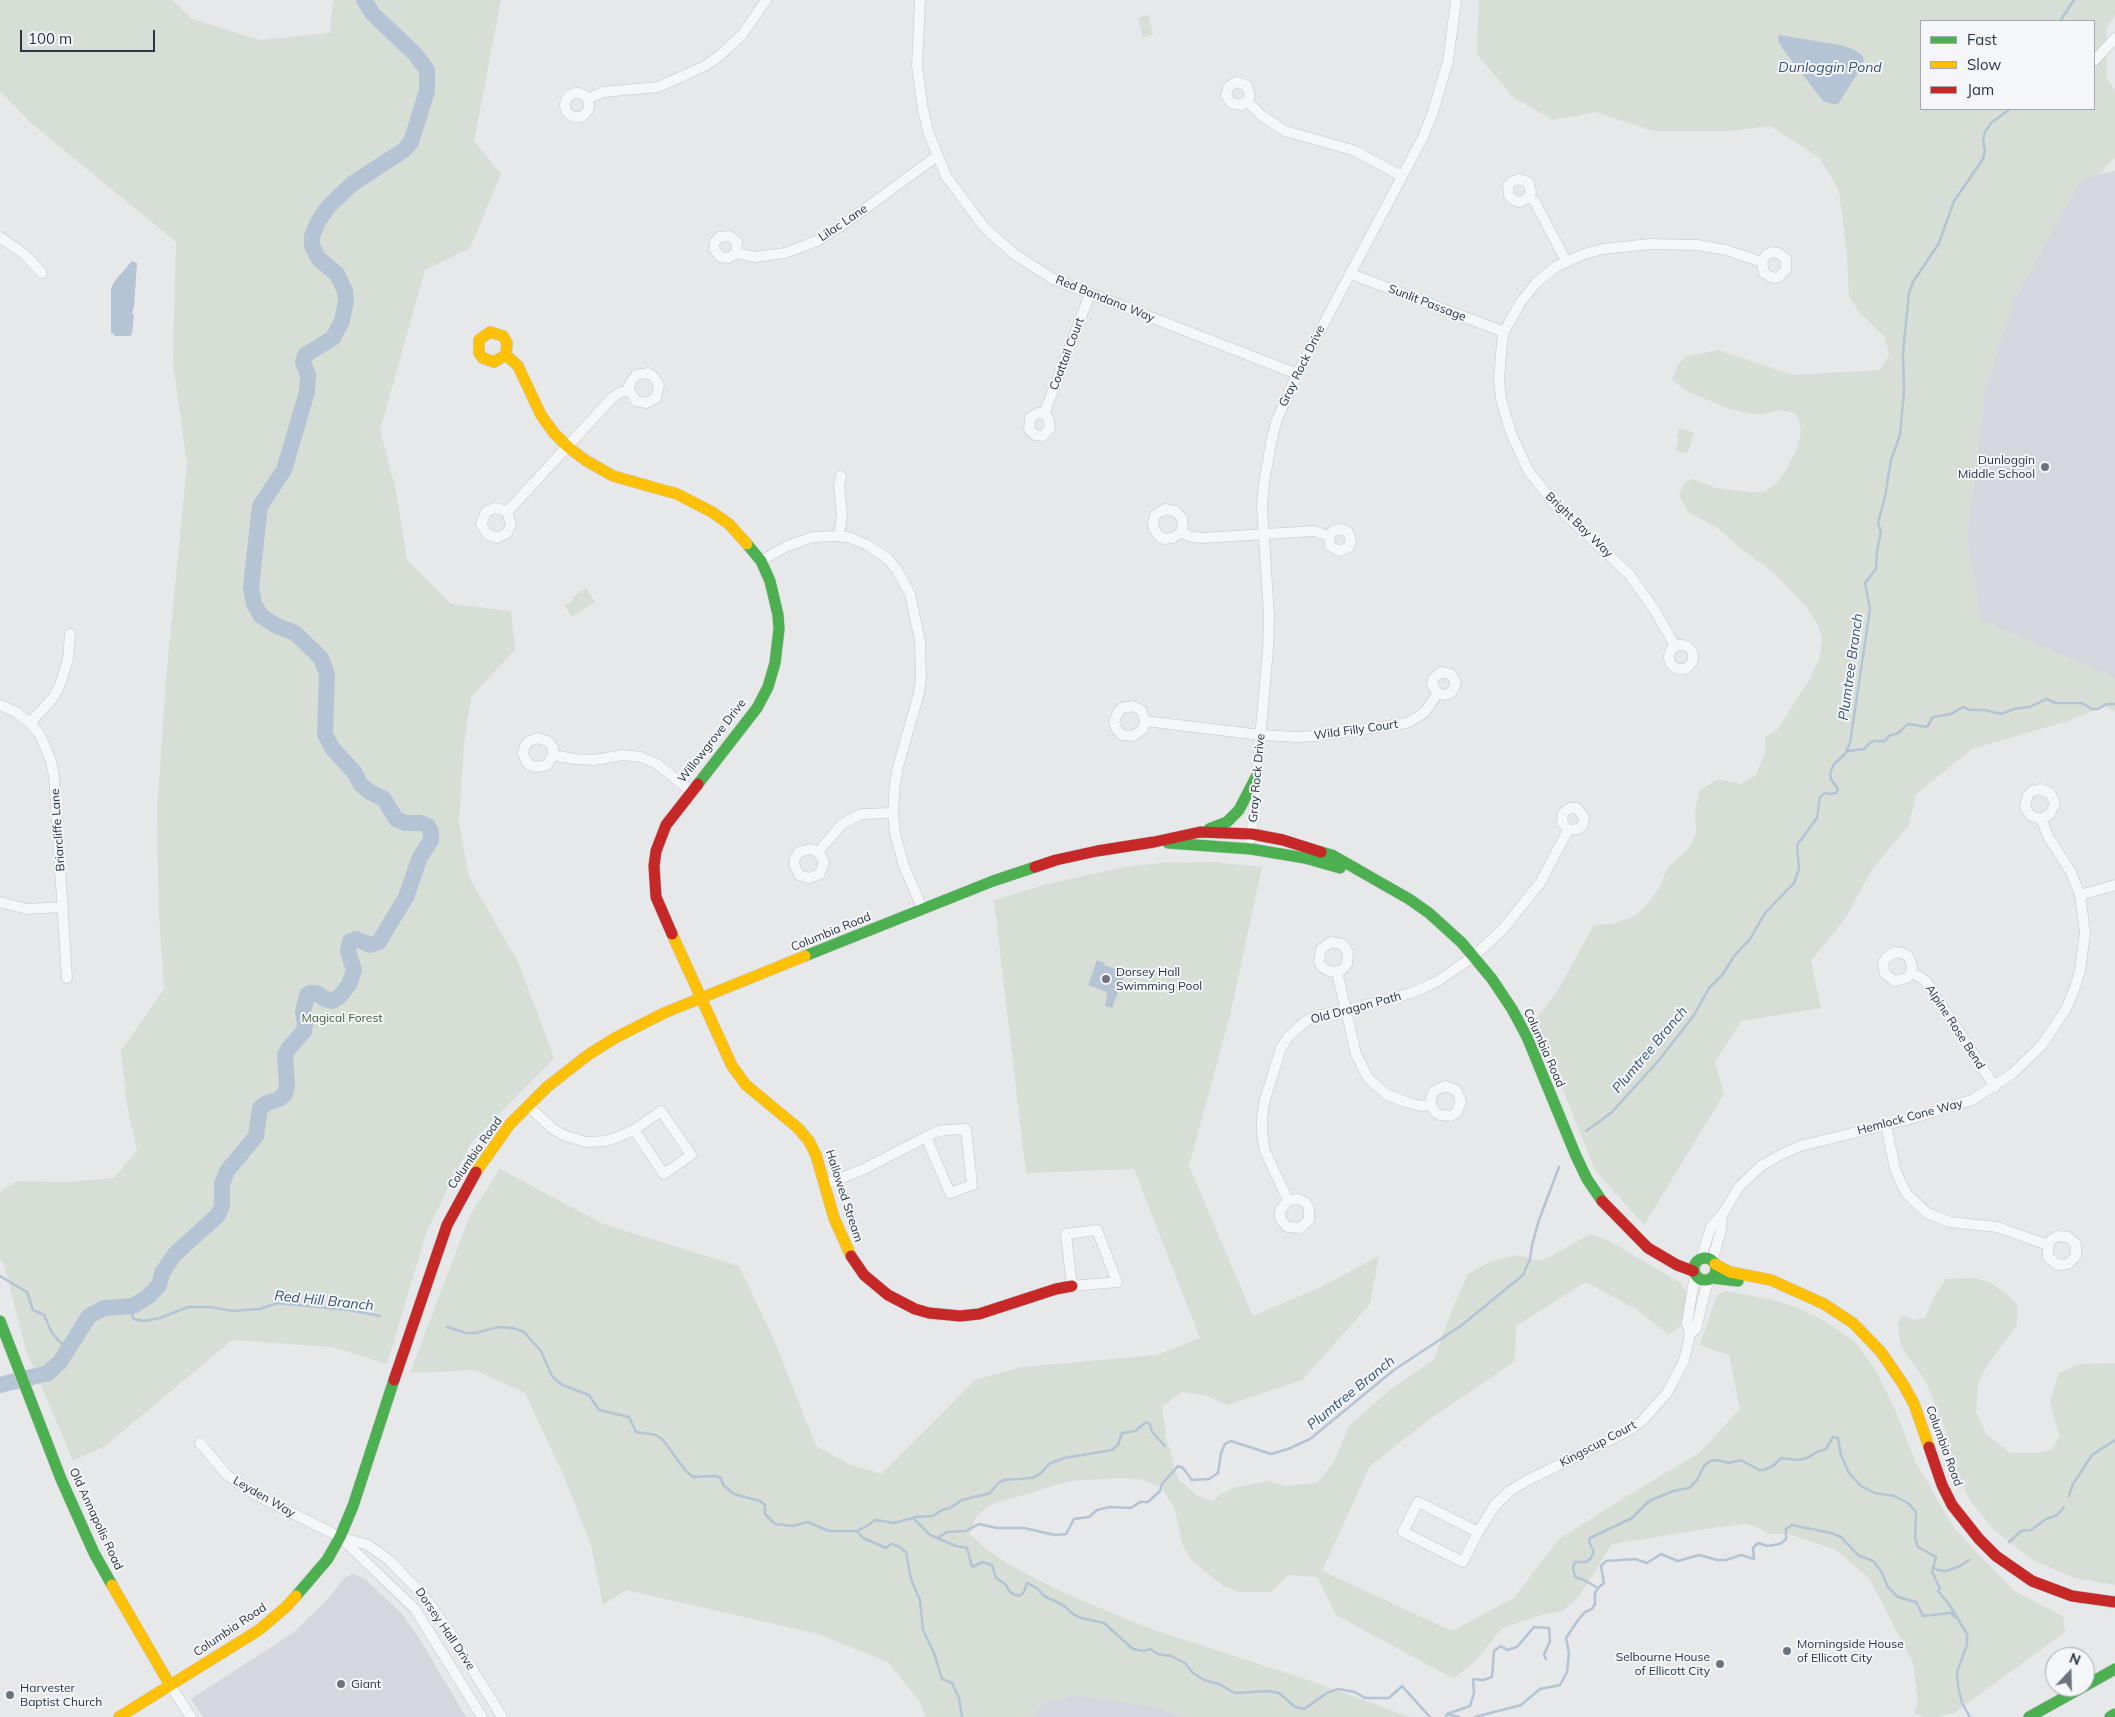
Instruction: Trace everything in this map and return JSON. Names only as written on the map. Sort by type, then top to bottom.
[{"type":"main road","name":"Willowgrove Drive","points":[[506,355],[518,366],[541,415],[554,433],[568,447],[585,460],[613,476],[677,494],[712,512],[729,524],[761,561],[770,581],[778,615],[778,647],[772,677],[757,708],[673,815],[660,838],[656,851],[653,881],[656,896],[661,911],[702,998]]},
{"type":"main road","points":[[1200,832],[1227,822],[1244,803],[1256,777]]},
{"type":"main road","name":"Columbia Road","points":[[119,1717],[253,1634],[286,1607],[327,1560],[340,1537],[353,1506],[422,1293],[447,1224],[473,1176],[510,1124],[565,1072],[615,1038],[664,1013],[993,882],[1056,860],[1200,832],[1252,834],[1283,840],[1324,852],[1377,880],[1429,912],[1474,956],[1512,1009],[1527,1037],[1587,1180],[1614,1215],[1633,1233],[1680,1258],[1730,1272],[1770,1280],[1824,1304],[1839,1313],[1867,1336],[1882,1352],[1904,1384],[1914,1404],[1942,1485],[1952,1505],[1979,1540],[1996,1556],[2032,1581],[2072,1596],[2115,1602]]},
{"type":"main road","name":"Columbia Road","points":[[1154,842],[1251,849],[1305,858],[1377,880]]},
{"type":"main road","name":"Hallowed Stream","points":[[702,998],[732,1066],[758,1096],[804,1134],[816,1155],[841,1238],[855,1263],[876,1286],[888,1295],[915,1308],[943,1315],[979,1314],[1056,1289],[1072,1286]]},
{"type":"main road","points":[[1702,1265],[1716,1272],[1711,1279]]},
{"type":"main road","name":"Columbia Road","points":[[1702,1265],[1700,1280],[1711,1279],[1789,1288]]},
{"type":"main road","name":"Old Annapolis Road","points":[[0,1321],[3,1337],[18,1367],[61,1479],[94,1553],[129,1617],[170,1685]]},
{"type":"main road","points":[[2095,1680],[2115,1669]]},
{"type":"main road","points":[[2029,1717],[2064,1697]]},
{"type":"main road","points":[[2110,1717],[2115,1714]]},
{"type":"street","points":[[587,99],[603,92],[658,87],[705,66],[720,56],[742,35],[766,0]]},
{"type":"street","name":"Red Bandana Way","points":[[920,0],[918,66],[923,110],[937,156],[957,193],[984,227],[1032,266],[1053,279],[1297,374]]},
{"type":"street","name":"Gray Rock Drive","points":[[1251,849],[1268,649],[1269,615],[1263,535],[1264,483],[1270,443],[1280,413],[1297,374],[1423,137],[1442,85],[1453,35],[1456,0]]},
{"type":"street","points":[[2095,60],[2115,38]]},
{"type":"street","points":[[1247,101],[1262,116],[1285,131],[1353,150],[1402,176]]},
{"type":"street","name":"Lilac Lane","points":[[736,252],[755,257],[770,256],[801,248],[817,241],[847,222],[937,156]]},
{"type":"street","points":[[1528,197],[1539,207],[1566,261]]},
{"type":"street","points":[[0,237],[24,254],[42,272]]},
{"type":"street","name":"Bright Bay Way","points":[[1675,646],[1654,609],[1629,574],[1554,503],[1540,486],[1519,453],[1511,433],[1502,399],[1499,362],[1504,332],[1528,292],[1546,275],[1566,261],[1584,254],[1603,249],[1650,244],[1675,244],[1718,248],[1762,262]]},
{"type":"street","name":"Sunlit Passage","points":[[1351,274],[1504,332]]},
{"type":"street","name":"Coattail Court","points":[[1044,414],[1090,294]]},
{"type":"street","points":[[507,512],[612,398],[619,393],[629,390]]},
{"type":"street","points":[[839,536],[842,515],[839,486],[841,476]]},
{"type":"street","points":[[1181,532],[1202,538],[1314,531],[1329,536]]},
{"type":"street","points":[[761,561],[813,537],[839,536],[869,546],[888,559],[897,570],[910,594],[921,658],[919,693],[898,767],[893,814],[904,866],[923,910]]},
{"type":"street","points":[[30,723],[52,699],[59,687],[68,660],[70,634]]},
{"type":"street","name":"Wild Filly Court","points":[[1145,722],[1261,735],[1304,737],[1407,724],[1424,713],[1438,694]]},
{"type":"street","name":"Briarcliffe Lane","points":[[0,705],[16,712],[30,723],[46,746],[54,776],[68,978]]},
{"type":"street","points":[[553,755],[584,760],[641,756],[657,764],[691,791]]},
{"type":"street","points":[[818,852],[834,832],[850,819],[872,812],[893,814]]},
{"type":"street","name":"Hemlock Cone Way","points":[[1702,1265],[1721,1230],[1722,1215],[1730,1200],[1748,1177],[1780,1154],[1800,1146],[1952,1108],[1972,1100],[1994,1087],[2028,1061],[2042,1045],[2066,1010],[2080,971],[2085,932],[2080,895],[2071,872],[2049,838],[2040,819]]},
{"type":"street","name":"Old Dragon Path","points":[[1288,1200],[1265,1151],[1262,1134],[1264,1103],[1281,1048],[1297,1027],[1308,1020],[1321,1015],[1408,994],[1438,981],[1474,956],[1503,929],[1540,883],[1568,830]]},
{"type":"street","points":[[2080,895],[2115,885]]},
{"type":"street","points":[[0,902],[27,909],[63,907]]},
{"type":"street","points":[[1337,972],[1356,1054],[1361,1068],[1368,1078],[1376,1087],[1397,1100],[1421,1106],[1431,1105]]},
{"type":"street","name":"Alpine Rose Bend","points":[[1911,972],[1925,980],[1994,1087]]},
{"type":"street","points":[[528,1106],[558,1132],[586,1142],[606,1141],[634,1130],[661,1111],[692,1155],[664,1174],[634,1130]]},
{"type":"street","points":[[1886,1125],[1895,1169],[1906,1194],[1927,1213],[1950,1222],[1997,1227],[2048,1246]]},
{"type":"street","points":[[824,1184],[862,1170],[926,1137],[945,1130],[966,1129],[972,1185],[950,1193],[926,1137]]},
{"type":"street","name":"Hallowed Stream","points":[[1097,1230],[1117,1282],[1072,1286],[1066,1234],[1097,1230]]},
{"type":"street","name":"Kingscup Court","points":[[1478,1532],[1418,1502],[1403,1532],[1463,1562],[1478,1532],[1495,1505],[1510,1491],[1526,1481],[1628,1431],[1642,1421],[1661,1403],[1674,1383],[1684,1361],[1690,1334],[1687,1324],[1702,1265]]},
{"type":"street","name":"Kingscup Court","points":[[1690,1334],[1696,1329],[1704,1295],[1711,1279]]},
{"type":"street","name":"Leyden Way","points":[[200,1443],[227,1475],[239,1484],[340,1537]]},
{"type":"street","name":"Dorsey Hall Drive","points":[[340,1537],[362,1560],[415,1608],[482,1717]]},
{"type":"street","name":"Dorsey Hall Drive","points":[[340,1537],[368,1545],[407,1576],[447,1628],[502,1717]]},
{"type":"street","name":"Old Annapolis Road","points":[[170,1685],[191,1717]]},
{"type":"shaded area","name":"Dunloggin Middle School","points":[[2115,171],[2115,678],[1981,620],[1967,539],[1984,395],[2012,304],[2080,181],[2099,174]]},
{"type":"shaded area","points":[[353,1574],[365,1579],[402,1614],[419,1638],[466,1717],[203,1717],[191,1699],[294,1632],[327,1600],[344,1578]]},
{"type":"shaded area","points":[[1074,1695],[1157,1707],[1186,1717],[1035,1717],[1041,1704]]},
{"type":"green space","name":"Magical Forest","points":[[0,0],[172,0],[191,19],[260,40],[330,33],[333,0],[501,0],[474,141],[501,174],[470,248],[425,270],[380,430],[396,491],[407,560],[451,604],[511,611],[515,650],[471,697],[464,745],[459,822],[469,877],[519,964],[554,1058],[471,1143],[427,1231],[387,1364],[332,1347],[232,1340],[105,1446],[73,1461],[26,1350],[4,1265],[0,1259],[0,1192],[17,1181],[67,1182],[114,1178],[137,1151],[127,1105],[121,1051],[164,989],[159,915],[157,812],[166,680],[187,464],[173,363],[176,242],[32,124],[0,91]]},
{"type":"green space","points":[[1479,0],[2115,0],[2115,15],[2106,29],[2107,78],[2115,91],[2115,157],[2099,174],[2080,181],[2012,304],[1984,395],[1967,539],[1981,620],[2115,678],[2115,712],[2104,706],[2068,721],[1972,749],[1916,794],[1909,825],[1871,871],[1846,917],[1811,961],[1821,1008],[1741,1021],[1715,1062],[1724,1094],[1644,1225],[1595,1170],[1535,1020],[1557,992],[1594,925],[1612,924],[1635,916],[1649,902],[1659,888],[1667,869],[1688,849],[1696,834],[1695,812],[1700,790],[1718,779],[1741,784],[1756,775],[1765,753],[1765,737],[1778,729],[1809,680],[1820,657],[1822,639],[1817,624],[1806,606],[1773,572],[1740,548],[1718,528],[1688,512],[1679,495],[1684,483],[1693,479],[1716,488],[1764,492],[1777,483],[1798,446],[1801,432],[1799,420],[1794,413],[1780,410],[1759,415],[1730,409],[1686,391],[1672,379],[1678,365],[1685,357],[1718,350],[1793,375],[1880,370],[1889,355],[1885,337],[1859,312],[1849,297],[1847,256],[1839,190],[1819,157],[1770,126],[1731,131],[1654,131],[1595,112],[1553,120],[1513,97],[1477,54]]},
{"type":"green space","points":[[1148,15],[1153,34],[1143,37],[1138,18]]},
{"type":"green space","points":[[1679,428],[1694,433],[1687,454],[1675,450],[1679,438],[1677,437]]},
{"type":"green space","points":[[586,588],[595,602],[572,617],[565,606],[574,600],[572,597]]},
{"type":"green space","points":[[1212,862],[1262,867],[1230,1015],[1189,1166],[1253,1316],[1321,1287],[1379,1256],[1370,1304],[1302,1380],[1227,1405],[1205,1395],[1181,1392],[1162,1407],[1166,1437],[1178,1479],[1195,1494],[1211,1501],[1232,1488],[1269,1481],[1285,1486],[1317,1483],[1334,1462],[1349,1426],[1390,1390],[1434,1359],[1453,1307],[1468,1274],[1494,1260],[1519,1255],[1538,1261],[1550,1257],[1590,1234],[1609,1241],[1681,1283],[1686,1291],[1686,1309],[1679,1327],[1669,1335],[1636,1309],[1586,1282],[1516,1326],[1515,1361],[1427,1421],[1370,1466],[1322,1571],[1452,1631],[1514,1598],[1559,1539],[1699,1453],[1740,1409],[1729,1355],[1700,1345],[1717,1295],[1725,1291],[1769,1299],[1795,1307],[1825,1321],[1855,1342],[1875,1369],[1895,1409],[1915,1461],[1954,1528],[2014,1591],[2063,1616],[2065,1632],[1954,1713],[1937,1717],[1924,1717],[1914,1713],[1918,1703],[1913,1663],[1869,1578],[1836,1550],[1789,1534],[1769,1534],[1748,1524],[1612,1544],[1579,1596],[1563,1611],[1544,1614],[1502,1628],[1476,1660],[1454,1679],[1336,1615],[1317,1577],[1288,1575],[1271,1592],[1238,1592],[1222,1585],[1192,1560],[1182,1544],[1175,1509],[1161,1487],[1140,1479],[1120,1478],[1070,1481],[992,1504],[977,1515],[970,1534],[987,1550],[1008,1564],[1066,1594],[1151,1629],[1305,1679],[1410,1717],[1186,1717],[1157,1707],[1074,1695],[1041,1704],[1035,1717],[926,1717],[919,1701],[888,1662],[818,1634],[626,1590],[603,1605],[591,1545],[562,1472],[525,1393],[475,1370],[410,1373],[470,1215],[500,1169],[603,1224],[739,1266],[775,1342],[816,1446],[849,1464],[882,1474],[975,1380],[1022,1367],[1157,1355],[1200,1338],[1134,1169],[1026,1173],[994,900],[1044,885],[1123,867],[1161,863]]},
{"type":"green space","points":[[1976,1278],[1990,1283],[2008,1295],[2017,1304],[2017,1325],[1986,1367],[1978,1384],[1976,1412],[1986,1434],[2010,1453],[2038,1453],[2053,1449],[2059,1436],[2050,1402],[2059,1373],[2079,1364],[2115,1363],[2115,1585],[2074,1578],[2031,1559],[1993,1529],[1971,1502],[1950,1462],[1946,1431],[1925,1380],[1905,1352],[1900,1341],[1898,1323],[1902,1315],[1913,1320],[1925,1318],[1935,1295],[1946,1279]]},
{"type":"water","name":"Dunloggin Pond","points":[[1779,35],[1840,45],[1853,49],[1862,55],[1864,60],[1861,68],[1838,104],[1823,101],[1782,48],[1778,40]]},
{"type":"water","points":[[132,261],[137,263],[132,333],[130,336],[115,336],[111,332],[111,289],[114,282]]},
{"type":"water","name":"Dorsey Hall Swimming Pool","points":[[1097,960],[1105,963],[1104,965],[1125,973],[1112,1008],[1105,1006],[1107,992],[1088,985]]},
{"type":"waterway","points":[[0,1385],[48,1373],[60,1362],[89,1316],[104,1308],[133,1306],[149,1296],[159,1285],[162,1273],[175,1254],[218,1215],[222,1206],[222,1184],[227,1171],[256,1136],[260,1108],[285,1094],[287,1086],[285,1055],[304,1031],[303,1012],[307,995],[316,993],[332,1001],[339,997],[349,985],[354,970],[348,951],[350,941],[356,939],[370,945],[379,942],[406,897],[420,857],[431,840],[431,832],[428,826],[421,823],[406,823],[396,819],[384,799],[361,785],[354,772],[332,748],[325,734],[327,674],[321,658],[295,633],[275,625],[261,616],[254,604],[251,587],[260,506],[284,470],[307,392],[308,375],[303,362],[305,355],[333,338],[342,321],[346,301],[345,291],[337,274],[319,259],[312,246],[312,236],[319,220],[329,206],[352,184],[404,150],[411,142],[427,91],[427,70],[415,54],[373,14],[364,0]]},
{"type":"waterway","name":"Plumtree Branch","points":[[2061,20],[2074,0]]},
{"type":"waterway","name":"Plumtree Branch","points":[[1586,1131],[1611,1113],[1660,1059],[1694,1015],[1709,988],[1723,974],[1734,956],[1750,939],[1765,913],[1794,883],[1799,869],[1797,845],[1817,818],[1820,797],[1825,793],[1836,793],[1838,789],[1831,779],[1830,773],[1834,764],[1845,754],[1850,743],[1870,609],[1865,583],[1876,569],[1881,532],[1878,523],[1885,497],[1891,460],[1900,435],[1904,391],[1903,352],[1909,293],[1913,282],[1939,243],[1954,201],[1983,159],[1985,132],[1991,123],[2009,110]]},
{"type":"waterway","points":[[1847,751],[1864,749],[1871,742],[1885,741],[1889,736],[1898,733],[1908,724],[1927,727],[1933,717],[1951,714],[1963,707],[1970,710],[1985,710],[2001,714],[2014,709],[2030,707],[2046,699],[2056,703],[2082,703],[2092,709],[2098,709],[2107,704],[2115,704]]},
{"type":"waterway","name":"Plumtree Branch","points":[[937,1538],[947,1532],[966,1531],[979,1524],[997,1528],[1024,1528],[1055,1535],[1066,1534],[1074,1519],[1089,1517],[1097,1510],[1110,1507],[1131,1508],[1140,1502],[1148,1502],[1160,1491],[1162,1484],[1178,1466],[1183,1468],[1192,1480],[1209,1479],[1218,1473],[1221,1453],[1225,1444],[1231,1441],[1271,1454],[1310,1439],[1394,1370],[1462,1325],[1523,1275],[1530,1259],[1539,1220],[1559,1167]]},
{"type":"waterway","points":[[0,1276],[27,1292],[33,1310],[44,1315],[52,1333],[67,1350]]},
{"type":"waterway","name":"Red Hill Branch","points":[[128,1307],[134,1319],[144,1321],[160,1318],[188,1307],[210,1307],[233,1311],[259,1309],[278,1303],[349,1310],[380,1316]]},
{"type":"waterway","name":"Red Hill Branch","points":[[447,1327],[466,1333],[476,1333],[498,1327],[513,1328],[524,1332],[541,1351],[552,1376],[562,1385],[589,1395],[599,1410],[629,1417],[636,1432],[656,1435],[663,1440],[685,1470],[693,1477],[715,1476],[721,1478],[723,1485],[734,1494],[760,1501],[765,1505],[765,1514],[775,1524],[792,1526],[808,1522],[829,1531],[857,1531],[875,1520],[894,1523],[913,1518],[930,1535],[956,1546],[967,1548],[972,1567],[983,1562],[992,1565],[996,1578],[1005,1584],[1011,1593],[1019,1596],[1024,1592],[1027,1583],[1037,1588],[1044,1596],[1063,1605],[1073,1614],[1081,1618],[1104,1623],[1133,1649],[1144,1651],[1150,1649],[1158,1654],[1171,1656],[1185,1663],[1193,1673],[1204,1680],[1219,1684],[1235,1693],[1268,1691],[1279,1693],[1295,1707],[1304,1709],[1327,1693],[1338,1689],[1355,1692],[1365,1698],[1389,1698],[1402,1686],[1430,1717]]},
{"type":"waterway","name":"Plumtree Branch","points":[[914,1517],[933,1516],[962,1500],[990,1493],[997,1484],[1004,1480],[1031,1478],[1040,1474],[1049,1464],[1064,1458],[1112,1450],[1118,1445],[1122,1433],[1135,1431],[1146,1422],[1150,1424],[1152,1432],[1165,1446]]},
{"type":"waterway","name":"Red Hill Branch","points":[[1598,1588],[1575,1577],[1573,1568],[1575,1562],[1586,1562],[1591,1558],[1594,1552],[1589,1542],[1590,1538],[1632,1518],[1649,1501],[1673,1491],[1689,1488],[1697,1480],[1704,1466],[1710,1461],[1717,1460],[1729,1463],[1741,1460],[1759,1470],[1764,1470],[1773,1466],[1781,1458],[1799,1460],[1809,1457],[1826,1449],[1833,1437],[1838,1438],[1841,1455],[1849,1473],[1861,1486],[1875,1493],[1894,1496],[1908,1503],[1916,1512],[1915,1538],[1918,1547],[1936,1557],[1932,1572],[1940,1588],[1938,1591],[1949,1604],[1967,1634],[1967,1645],[1957,1672],[1962,1703],[1970,1717]]},
{"type":"waterway","points":[[2069,1496],[2073,1484],[2092,1455],[2115,1440]]},
{"type":"waterway","points":[[2009,1542],[2021,1531],[2031,1530],[2046,1519],[2057,1515],[2064,1507]]},
{"type":"waterway","name":"Red Hill Branch","points":[[1475,1717],[1521,1705],[1540,1689],[1560,1685],[1567,1672],[1569,1653],[1566,1638],[1578,1620],[1585,1612],[1592,1609],[1595,1604],[1595,1593],[1604,1583],[1601,1566],[1606,1561],[1635,1559],[1647,1563],[1661,1554],[1678,1561],[1699,1555],[1717,1560],[1726,1560],[1741,1555],[1754,1559],[1753,1548],[1758,1543],[1767,1546],[1780,1544],[1786,1539],[1786,1529],[1792,1525],[1831,1533],[1841,1537],[1858,1555],[1873,1561],[1881,1571],[1888,1587],[1898,1597],[1916,1602],[1923,1616],[1951,1613],[1955,1617]]},
{"type":"waterway","points":[[857,1531],[863,1538],[886,1548],[891,1544],[898,1546],[906,1552],[911,1579],[920,1600],[923,1630],[934,1653],[942,1679],[952,1683],[959,1698],[962,1717]]},
{"type":"waterway","points":[[1933,1566],[1937,1570],[1946,1571],[1960,1566],[1969,1560]]},
{"type":"waterway","name":"Red Hill Branch","points":[[1446,1717],[1447,1714],[1470,1706],[1474,1693],[1473,1679],[1483,1680],[1492,1677],[1494,1651],[1501,1646],[1507,1650],[1517,1647],[1534,1627],[1549,1628],[1550,1641],[1544,1655],[1546,1659]]},
{"type":"waterway","name":"Red Hill Branch","points":[[1447,1714],[1459,1717]]},
{"type":"traffic: fast","points":[[698,784],[757,708],[768,687],[775,663],[779,629],[778,615],[770,581],[761,561],[747,544]]},
{"type":"traffic: fast","points":[[1209,829],[1227,822],[1239,810],[1256,777]]},
{"type":"traffic: fast","points":[[1168,843],[1251,849],[1305,858],[1340,868]]},
{"type":"traffic: fast","points":[[1321,852],[1332,855],[1409,899],[1429,913],[1462,943],[1492,979],[1512,1009],[1527,1037],[1576,1156],[1587,1179],[1602,1201]]},
{"type":"traffic: fast","points":[[805,956],[993,881],[1035,867]]},
{"type":"traffic: fast","points":[[1701,1258],[1709,1258],[1716,1265],[1716,1269],[1716,1273],[1709,1280],[1701,1280],[1694,1273],[1694,1265],[1701,1258]]},
{"type":"traffic: fast","points":[[1712,1278],[1738,1281]]},
{"type":"traffic: fast","points":[[0,1321],[61,1479],[94,1553],[112,1585]]},
{"type":"traffic: fast","points":[[296,1596],[327,1560],[340,1537],[353,1506],[394,1380]]},
{"type":"traffic: fast","points":[[2095,1680],[2115,1669]]},
{"type":"traffic: fast","points":[[2029,1717],[2065,1697]]},
{"type":"traffic: fast","points":[[2110,1717],[2115,1714]]},
{"type":"traffic: slow","points":[[506,355],[494,362],[483,358],[479,353],[479,340],[490,332],[503,336],[507,343],[506,355],[518,366],[541,415],[554,433],[568,447],[585,460],[613,476],[677,494],[712,512],[729,524],[747,544]]},
{"type":"traffic: slow","points":[[672,934],[732,1066],[746,1085],[798,1128],[809,1141],[816,1155],[834,1218],[851,1256]]},
{"type":"traffic: slow","points":[[476,1172],[510,1124],[547,1087],[588,1055],[615,1038],[664,1013],[805,956]]},
{"type":"traffic: slow","points":[[1715,1264],[1730,1272],[1771,1280],[1824,1304],[1853,1323],[1881,1352],[1903,1384],[1914,1404],[1929,1447]]},
{"type":"traffic: slow","points":[[112,1585],[170,1685]]},
{"type":"traffic: slow","points":[[119,1717],[259,1630],[296,1596]]},
{"type":"traffic: jam","points":[[672,934],[656,897],[654,866],[656,851],[666,825],[698,784]]},
{"type":"traffic: jam","points":[[1035,867],[1056,860],[1097,851],[1200,832],[1252,834],[1283,840],[1321,852]]},
{"type":"traffic: jam","points":[[394,1380],[447,1225],[476,1172]]},
{"type":"traffic: jam","points":[[1602,1201],[1648,1248],[1677,1265],[1693,1271]]},
{"type":"traffic: jam","points":[[851,1256],[864,1275],[888,1295],[915,1309],[929,1313],[960,1316],[979,1314],[1056,1289],[1072,1286]]},
{"type":"traffic: jam","points":[[1929,1447],[1942,1485],[1952,1505],[1979,1539],[1996,1556],[2032,1581],[2072,1596],[2115,1602]]},
{"type":"place","name":"Dunloggin Middle School","points":[[2045,467]]},
{"type":"place","name":"Dorsey Hall Swimming Pool","points":[[1106,979]]},
{"type":"place","name":"Morningside House of Ellicott City","points":[[1787,1651]]},
{"type":"place","name":"Selbourne House of Ellicott City","points":[[1720,1664]]},
{"type":"place","name":"Giant","points":[[341,1684]]},
{"type":"place","name":"Harvester Baptist Church","points":[[10,1695]]}]
